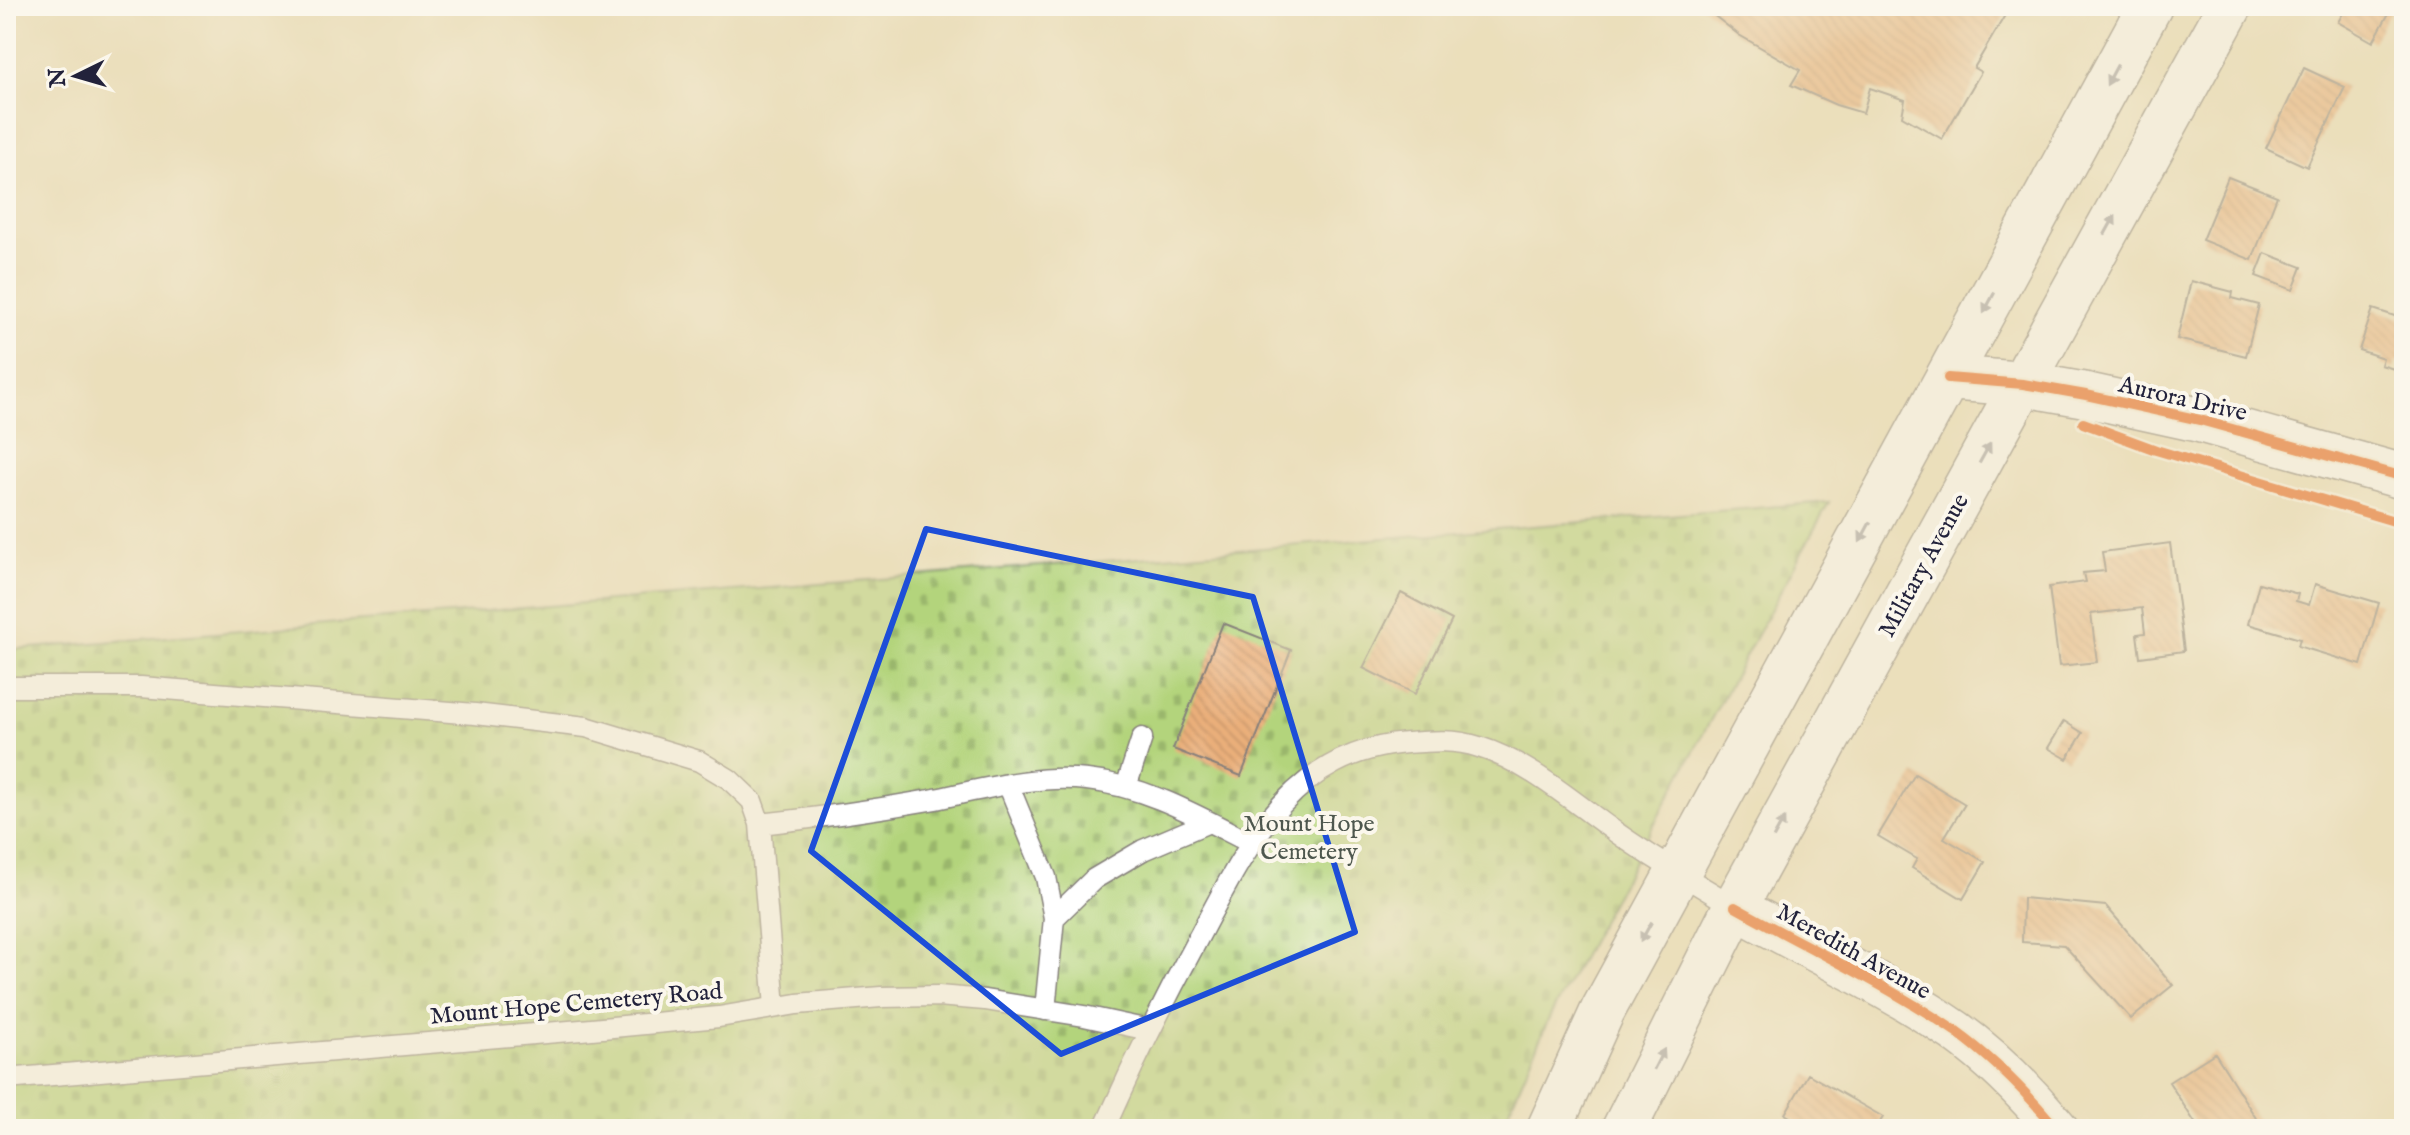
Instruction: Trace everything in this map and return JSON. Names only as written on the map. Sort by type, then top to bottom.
[{"type":"main road","points":[[1549,1129],[1603,1010],[2150,6]]},
{"type":"main road","name":"Military Avenue","points":[[1624,1129],[1735,907],[2230,6]]},
{"type":"main road","name":"Aurora Drive","points":[[1948,378],[2023,384],[2200,420],[2404,477]]},
{"type":"street","name":"Meredith Avenue","points":[[1735,907],[1916,1006],[1957,1033],[2003,1071],[2057,1129]]},
{"type":"lane","points":[[6,687],[141,687],[475,714],[586,727],[699,761],[729,779],[752,801],[760,824],[775,1007]]},
{"type":"lane","points":[[1126,787],[1142,738]]},
{"type":"lane","points":[[1104,1129],[1149,1030],[1251,843],[1282,803],[1322,769],[1354,754],[1384,745],[1446,740],[1478,746],[1504,757],[1735,907]]},
{"type":"lane","points":[[760,824],[844,815],[1008,784],[1085,779],[1126,787],[1171,803],[1251,843]]},
{"type":"lane","points":[[1008,784],[1046,877],[1054,918],[1045,1010]]},
{"type":"lane","points":[[1054,918],[1094,879],[1143,850],[1209,822]]},
{"type":"lane","name":"Mount Hope Cemetery Road","points":[[6,1079],[596,1029],[881,997],[938,996],[985,1000],[1149,1030]]},
{"type":"highlighted area","points":[[926,529],[1253,597],[1355,932],[1061,1054],[811,851]]},
{"type":"green space","name":"Mount Hope Cemetery","points":[[1829,502],[1550,1016],[1501,1129],[6,1129],[6,650]]},
{"type":"building","points":[[1702,6],[2020,6],[2015,14],[2008,10],[1974,68],[1981,72],[1942,139],[1902,116],[1905,100],[1870,88],[1863,113],[1791,85],[1800,70],[1739,35]]},
{"type":"building","points":[[2347,6],[2393,6],[2373,42],[2338,22]]},
{"type":"building","points":[[2304,68],[2345,87],[2307,167],[2266,148]]},
{"type":"building","points":[[2228,177],[2277,196],[2252,260],[2202,240]]},
{"type":"building","points":[[2265,253],[2302,267],[2293,290],[2256,276]]},
{"type":"building","points":[[2191,281],[2233,292],[2232,298],[2259,305],[2246,356],[2177,339]]},
{"type":"building","points":[[2373,309],[2404,319],[2404,364],[2396,361],[2394,369],[2381,365],[2383,358],[2359,350]]},
{"type":"building","points":[[2170,543],[2184,651],[2140,657],[2137,634],[2145,633],[2142,608],[2091,614],[2097,662],[2059,666],[2049,587],[2085,582],[2083,573],[2105,571],[2102,552]]},
{"type":"building","points":[[2259,583],[2298,594],[2296,601],[2309,605],[2315,584],[2379,603],[2361,665],[2298,646],[2300,639],[2248,624]]},
{"type":"building","points":[[1401,593],[1452,620],[1415,694],[1363,668]]},
{"type":"building","points":[[1223,623],[1291,650],[1241,776],[1173,749]]},
{"type":"building","points":[[2064,721],[2083,733],[2067,759],[2048,748]]},
{"type":"building","points":[[1915,774],[1965,804],[1944,838],[1985,862],[1963,899],[1912,868],[1917,859],[1878,836]]},
{"type":"building","points":[[2023,898],[2106,906],[2173,985],[2131,1019],[2064,945],[2022,942]]},
{"type":"building","points":[[2215,1053],[2259,1123],[2250,1129],[2199,1129],[2169,1082]]},
{"type":"building","points":[[1808,1074],[1883,1117],[1876,1129],[1810,1129],[1785,1114]]},
{"type":"cycle path","points":[[1948,378],[2023,384],[2086,395],[2200,420],[2404,477]]},
{"type":"cycle path","points":[[2083,423],[2156,450],[2404,524]]},
{"type":"cycle path","points":[[1735,907],[1874,982],[1955,1031],[2009,1077],[2057,1129]]}]
